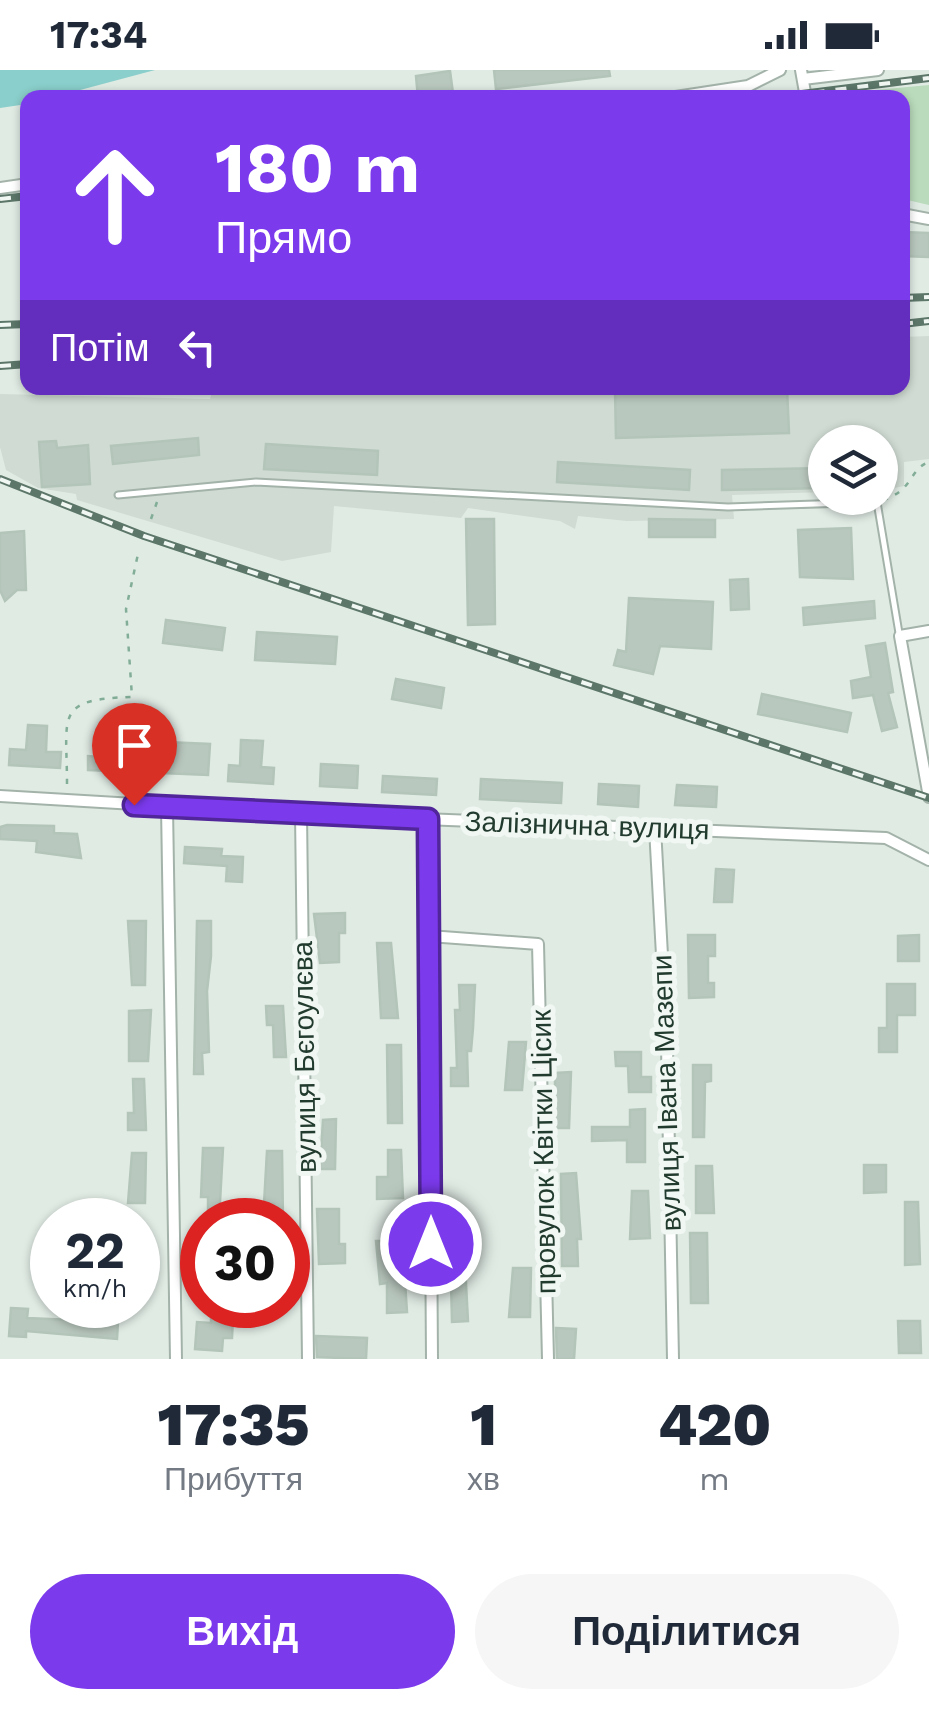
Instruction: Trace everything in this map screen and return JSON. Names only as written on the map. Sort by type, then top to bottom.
[{"type":"street","points":[[722,90],[748,86],[780,70]]},
{"type":"street","points":[[802,74],[878,70]]},
{"type":"street","points":[[929,631],[900,636],[929,797]]},
{"type":"street","name":"Залізнична вулиця","points":[[0,796],[302,814],[886,838],[929,860]]},
{"type":"street","points":[[167,807],[176,1359]]},
{"type":"street","name":"вулиця Бєгоулєва","points":[[302,814],[308,1359]]},
{"type":"street","points":[[428,819],[432,1359]]},
{"type":"street","name":"вулиця Івана Мазепи","points":[[656,828],[667,1046],[673,1359]]},
{"type":"street","name":"провулок Квітки Цісик","points":[[429,936],[538,944],[548,1359]]},
{"type":"lane","points":[[118,495],[256,482],[728,507],[808,504]]},
{"type":"lane","points":[[879,515],[900,636]]},
{"type":"path","points":[[898,493],[904,491],[918,466],[929,462]]},
{"type":"path","points":[[150,519],[160,491]]},
{"type":"path","points":[[67,784],[67,722],[74,708],[88,698],[132,697],[126,609],[138,554]]},
{"type":"shaded area","points":[[929,336],[929,459],[904,462],[904,486],[898,487],[898,425],[808,425],[808,493],[732,495],[734,519],[627,521],[578,516],[575,529],[560,521],[468,508],[461,518],[334,506],[331,552],[282,561],[77,500],[76,494],[38,488],[6,470],[0,447],[0,394],[210,399],[211,395],[910,395],[910,337]]},
{"type":"green space","points":[[929,85],[929,205],[910,201],[910,90],[876,90]]},
{"type":"water","points":[[0,70],[155,70],[80,90],[20,90],[20,105],[0,108]]},
{"type":"building","points":[[494,70],[609,70],[610,76],[496,89]]},
{"type":"building","points":[[450,71],[453,90],[417,90],[416,76]]},
{"type":"building","points":[[910,232],[929,233],[929,257],[910,256]]},
{"type":"building","points":[[615,395],[787,395],[789,433],[616,438]]},
{"type":"building","points":[[198,438],[199,455],[113,464],[111,446]]},
{"type":"building","points":[[56,441],[57,448],[88,445],[90,484],[42,487],[39,442]]},
{"type":"building","points":[[266,444],[378,451],[377,475],[264,469]]},
{"type":"building","points":[[558,462],[690,470],[689,490],[557,482]]},
{"type":"building","points":[[808,468],[808,488],[722,490],[722,470]]},
{"type":"building","points":[[466,519],[494,519],[495,624],[468,625]]},
{"type":"building","points":[[649,519],[715,520],[715,537],[649,537]]},
{"type":"building","points":[[851,528],[853,579],[800,577],[798,530]]},
{"type":"building","points":[[24,531],[26,590],[17,590],[5,601],[0,590],[0,533]]},
{"type":"building","points":[[748,579],[749,609],[731,610],[730,580]]},
{"type":"building","points":[[629,598],[713,602],[711,649],[660,646],[653,674],[614,665],[618,650],[626,652]]},
{"type":"building","points":[[874,601],[875,618],[804,625],[803,608]]},
{"type":"building","points":[[166,620],[225,628],[222,650],[163,643]]},
{"type":"building","points":[[257,632],[337,637],[335,664],[255,660]]},
{"type":"building","points":[[885,643],[893,692],[888,693],[897,727],[882,731],[873,695],[853,698],[851,681],[871,677],[866,646]]},
{"type":"building","points":[[396,679],[444,688],[441,708],[392,699]]},
{"type":"building","points":[[762,694],[851,713],[847,732],[758,714]]},
{"type":"building","points":[[28,725],[47,726],[46,752],[61,752],[60,768],[9,765],[10,749],[26,750]]},
{"type":"building","points":[[102,731],[119,732],[118,758],[144,760],[145,741],[210,744],[208,775],[88,770],[88,756],[101,757]]},
{"type":"building","points":[[241,740],[263,741],[261,767],[274,768],[273,784],[228,781],[229,765],[240,766]]},
{"type":"building","points":[[321,764],[358,766],[357,788],[320,786]]},
{"type":"building","points":[[383,776],[437,779],[436,795],[382,792]]},
{"type":"building","points":[[481,779],[562,783],[561,803],[480,799]]},
{"type":"building","points":[[599,784],[639,786],[638,807],[598,804]]},
{"type":"building","points":[[677,785],[717,787],[716,807],[675,805]]},
{"type":"building","points":[[54,826],[54,833],[77,834],[81,858],[36,852],[37,841],[0,839],[0,827]]},
{"type":"building","points":[[185,847],[222,849],[221,856],[243,857],[242,882],[226,881],[227,866],[184,863]]},
{"type":"building","points":[[716,869],[734,870],[732,902],[714,902]]},
{"type":"building","points":[[345,913],[345,933],[339,933],[339,962],[320,963],[314,914]]},
{"type":"building","points":[[128,921],[146,921],[145,985],[132,985]]},
{"type":"building","points":[[197,921],[211,921],[209,1052],[202,1053],[203,1074],[194,1074]]},
{"type":"building","points":[[688,935],[715,935],[715,956],[708,956],[708,983],[714,983],[714,997],[689,998]]},
{"type":"building","points":[[919,935],[919,961],[898,961],[898,936]]},
{"type":"building","points":[[377,943],[391,943],[398,1018],[381,1018]]},
{"type":"building","points":[[887,984],[915,984],[915,1015],[897,1015],[897,1052],[879,1052],[879,1028],[887,1028]]},
{"type":"building","points":[[459,985],[475,985],[471,1051],[467,1051],[468,1086],[451,1086],[451,1068],[457,1068],[455,1010],[460,1010]]},
{"type":"building","points":[[266,1006],[283,1006],[286,1057],[274,1057],[273,1025],[267,1025]]},
{"type":"building","points":[[151,1010],[148,1061],[129,1061],[129,1011]]},
{"type":"building","points":[[509,1042],[526,1042],[522,1090],[505,1090]]},
{"type":"building","points":[[387,1045],[401,1045],[402,1123],[388,1123]]},
{"type":"building","points":[[615,1052],[641,1052],[641,1077],[651,1077],[651,1092],[629,1092],[628,1066],[616,1066]]},
{"type":"building","points":[[693,1065],[711,1065],[711,1081],[705,1082],[704,1137],[693,1137]]},
{"type":"building","points":[[571,1072],[569,1128],[555,1128],[555,1073]]},
{"type":"building","points":[[133,1079],[144,1079],[146,1130],[128,1130],[128,1113],[134,1113]]},
{"type":"building","points":[[645,1109],[645,1162],[627,1162],[627,1140],[592,1141],[592,1127],[630,1127],[630,1110]]},
{"type":"building","points":[[336,1119],[335,1169],[320,1169],[323,1120]]},
{"type":"building","points":[[203,1148],[223,1148],[220,1198],[201,1197]]},
{"type":"building","points":[[388,1150],[401,1150],[403,1198],[377,1199],[377,1177],[388,1177]]},
{"type":"building","points":[[267,1151],[282,1151],[283,1198],[264,1198]]},
{"type":"building","points":[[132,1153],[146,1153],[145,1198],[128,1198]]},
{"type":"building","points":[[864,1165],[886,1165],[886,1192],[864,1193]]},
{"type":"building","points":[[696,1166],[712,1166],[714,1213],[696,1213]]},
{"type":"building","points":[[576,1173],[581,1239],[577,1239],[578,1266],[562,1266],[561,1174]]},
{"type":"building","points":[[632,1191],[648,1191],[650,1238],[630,1239]]},
{"type":"building","points":[[905,1202],[918,1202],[920,1264],[905,1265]]},
{"type":"building","points":[[317,1209],[339,1209],[339,1244],[345,1244],[345,1263],[319,1264]]},
{"type":"building","points":[[690,1233],[707,1233],[708,1303],[691,1303]]},
{"type":"building","points":[[376,1241],[393,1241],[393,1266],[404,1266],[407,1312],[387,1313],[387,1283],[380,1284]]},
{"type":"building","points":[[445,1265],[465,1265],[468,1321],[452,1322],[451,1282],[446,1282]]},
{"type":"building","points":[[513,1268],[531,1268],[530,1317],[509,1317]]},
{"type":"building","points":[[11,1308],[28,1309],[30,1328],[118,1328],[117,1339],[26,1331],[26,1337],[9,1336]]},
{"type":"building","points":[[898,1321],[920,1321],[921,1353],[899,1353]]},
{"type":"building","points":[[197,1328],[232,1328],[232,1338],[223,1338],[222,1351],[195,1349]]},
{"type":"building","points":[[556,1328],[576,1329],[574,1359],[557,1359]]},
{"type":"building","points":[[316,1336],[367,1338],[366,1359],[317,1357]]},
{"type":"railway","points":[[834,90],[929,78]]},
{"type":"railway","points":[[0,199],[20,197]]},
{"type":"railway","points":[[910,298],[929,297]]},
{"type":"railway","points":[[910,323],[929,321]]},
{"type":"railway","points":[[0,325],[20,324]]},
{"type":"railway","points":[[0,366],[20,365]]},
{"type":"railway","points":[[0,479],[144,536],[929,798]]},
{"type":"route","points":[[134,805],[428,819],[431,1244]]}]
